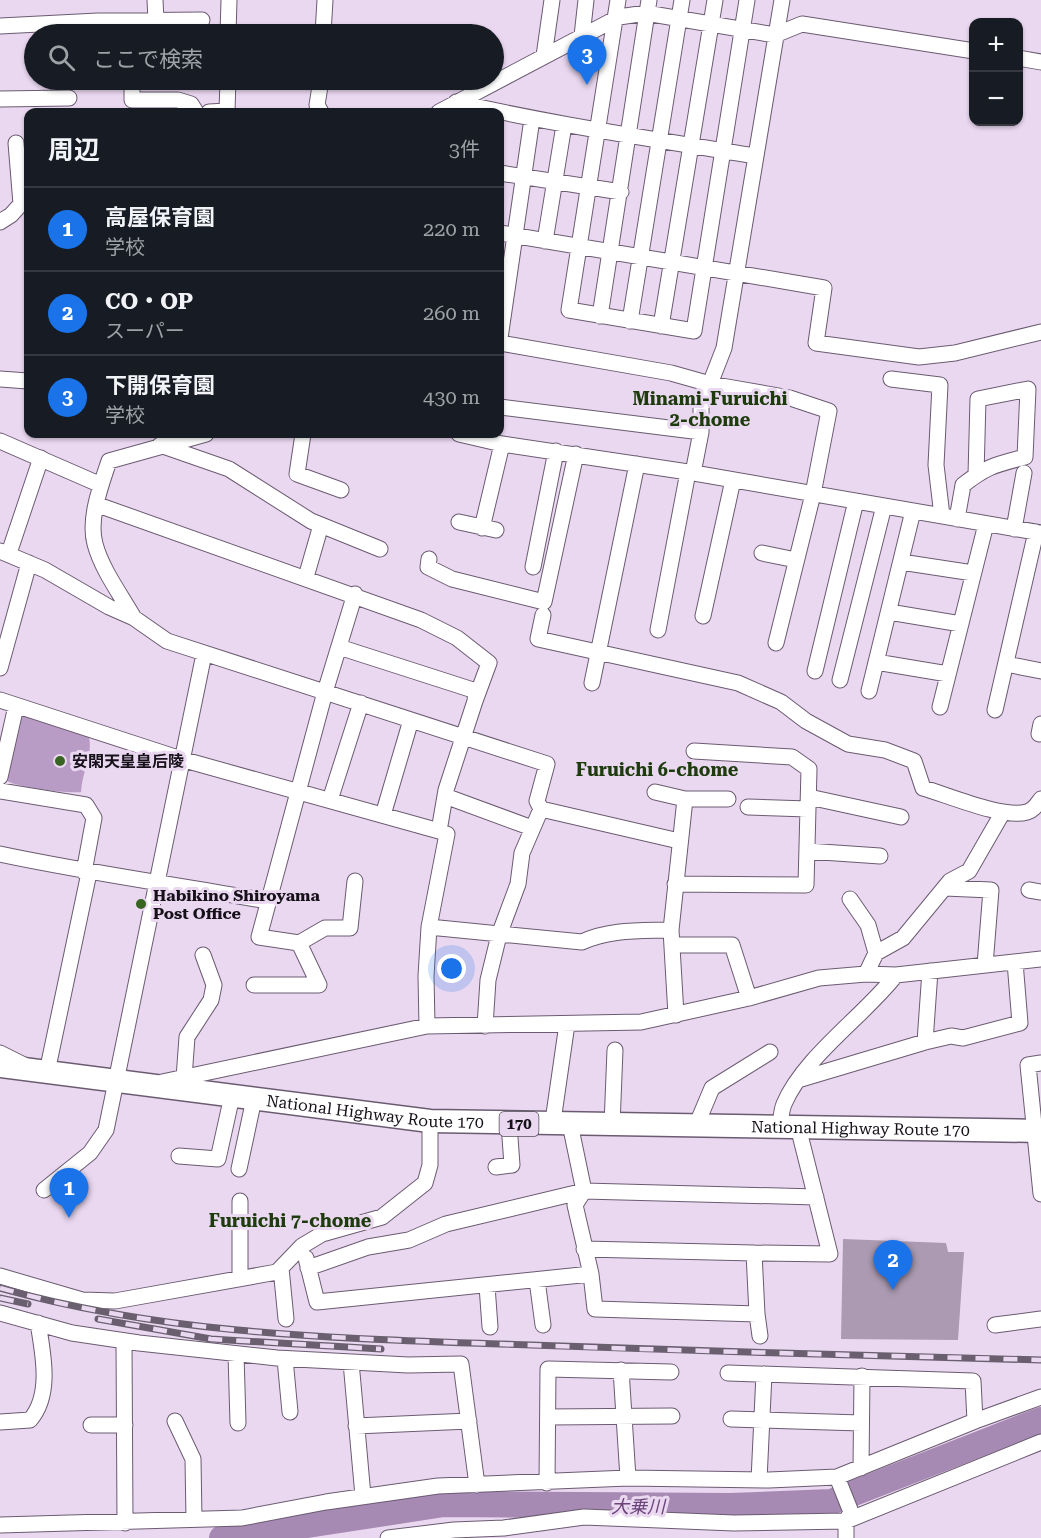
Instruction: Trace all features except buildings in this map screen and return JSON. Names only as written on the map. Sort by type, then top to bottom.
[{"type":"highway","name":"National Highway Route 170","points":[[0,1066],[144,1085],[180,1084],[243,1098],[430,1121],[1037,1131]]},
{"type":"street","points":[[155,0],[156,20]]},
{"type":"street","points":[[228,24],[229,0]]},
{"type":"street","points":[[324,24],[325,0]]},
{"type":"street","points":[[544,56],[552,0]]},
{"type":"street","points":[[582,36],[586,0]]},
{"type":"street","points":[[618,0],[569,310],[694,331],[747,0]]},
{"type":"street","points":[[630,321],[682,0]]},
{"type":"street","points":[[661,326],[715,0]]},
{"type":"street","points":[[658,630],[690,473],[701,432],[701,407],[724,348],[782,0]]},
{"type":"street","points":[[504,77],[615,19],[647,6],[679,18],[775,35],[802,24],[969,50]]},
{"type":"street","points":[[600,316],[621,192],[647,6]]},
{"type":"street","points":[[143,24],[156,20],[202,20]]},
{"type":"street","points":[[0,26],[24,26]]},
{"type":"street","points":[[1023,59],[1041,62]]},
{"type":"street","points":[[132,90],[132,100],[178,100],[192,104],[194,108]]},
{"type":"street","points":[[228,90],[228,108]]},
{"type":"street","points":[[319,90],[317,105],[319,108]]},
{"type":"street","points":[[446,108],[479,90]]},
{"type":"street","points":[[0,99],[69,98]]},
{"type":"street","points":[[456,102],[470,108]]},
{"type":"street","points":[[504,120],[532,119],[597,128],[755,156]]},
{"type":"street","points":[[504,265],[506,234],[523,177],[532,119]]},
{"type":"street","points":[[545,241],[564,125]]},
{"type":"street","points":[[0,222],[11,215],[21,204],[15,143]]},
{"type":"street","points":[[504,174],[588,185],[621,192]]},
{"type":"street","points":[[506,234],[736,275],[824,288],[816,343],[919,357],[955,353],[1041,332]]},
{"type":"street","points":[[504,341],[671,373],[710,384],[790,398],[829,411],[813,494],[776,643]]},
{"type":"street","points":[[0,379],[24,381]]},
{"type":"street","points":[[891,379],[940,385],[936,465],[950,518]]},
{"type":"street","points":[[950,518],[963,485],[976,475],[986,467],[1025,457],[1028,389],[978,399],[976,475]]},
{"type":"street","points":[[504,407],[701,432]]},
{"type":"street","points":[[134,618],[94,542],[101,485],[109,461],[160,444],[188,438]]},
{"type":"street","points":[[302,438],[297,474],[340,490]]},
{"type":"street","points":[[482,438],[502,444],[637,464],[1038,533],[995,710]]},
{"type":"street","points":[[0,441],[101,485]]},
{"type":"street","points":[[160,444],[229,470],[275,501],[321,525],[380,549]]},
{"type":"street","points":[[459,522],[489,529],[502,444]]},
{"type":"street","points":[[533,567],[556,451]]},
{"type":"street","points":[[429,559],[428,567],[452,579],[544,602],[576,454]]},
{"type":"street","points":[[41,458],[4,552],[29,563],[108,607],[134,618],[168,641],[547,765],[537,801],[541,809],[678,842]]},
{"type":"street","points":[[592,683],[637,464]]},
{"type":"street","points":[[1014,529],[1024,473]]},
{"type":"street","points":[[703,616],[733,480]]},
{"type":"street","points":[[814,671],[856,501]]},
{"type":"street","points":[[0,700],[181,759],[439,831],[445,796],[489,663],[457,638],[421,620],[355,594],[98,505]]},
{"type":"street","points":[[840,680],[884,506]]},
{"type":"street","points":[[869,691],[913,511]]},
{"type":"street","points":[[940,706],[986,524]]},
{"type":"street","points":[[306,577],[321,525]]},
{"type":"street","points":[[762,553],[796,560]]},
{"type":"street","points":[[901,562],[973,573]]},
{"type":"street","points":[[0,668],[29,563]]},
{"type":"street","points":[[355,594],[325,692],[259,937],[299,943],[325,928],[350,928],[355,881]]},
{"type":"street","points":[[833,595],[860,601]]},
{"type":"street","points":[[889,612],[960,624]]},
{"type":"street","points":[[543,615],[538,639],[738,682],[781,702],[806,721],[848,744],[885,750],[914,761],[923,788],[1003,812],[1026,813],[1034,809],[1041,799]]},
{"type":"street","points":[[339,647],[476,691],[475,701]]},
{"type":"street","points":[[44,1190],[90,1153],[106,1130],[204,654]]},
{"type":"street","points":[[876,662],[948,674]]},
{"type":"street","points":[[1006,664],[1041,671]]},
{"type":"street","points":[[330,800],[361,703]]},
{"type":"street","points":[[0,777],[16,706]]},
{"type":"street","points":[[384,815],[411,720]]},
{"type":"street","points":[[675,884],[806,885],[809,769],[792,757],[694,751]]},
{"type":"street","points":[[0,790],[86,805],[94,818],[86,872],[41,1071],[0,1053]]},
{"type":"street","points":[[656,792],[685,799],[728,799]]},
{"type":"street","points":[[445,796],[531,828]]},
{"type":"street","points":[[676,1015],[671,938],[678,842],[685,799]]},
{"type":"street","points":[[748,807],[809,803],[901,817]]},
{"type":"street","points":[[485,1026],[488,980],[499,934],[518,884],[522,853],[541,809]]},
{"type":"street","points":[[866,974],[876,954],[903,938],[950,880],[969,872],[1003,812]]},
{"type":"street","points":[[427,1026],[426,976],[429,927],[447,834]]},
{"type":"street","points":[[807,851],[880,856]]},
{"type":"street","points":[[0,854],[86,872],[156,881],[267,901]]},
{"type":"street","points":[[945,888],[991,890],[986,965]]},
{"type":"street","points":[[850,899],[868,925],[876,954]]},
{"type":"street","points":[[429,927],[582,942],[598,935],[619,931],[732,945],[749,998]]},
{"type":"street","points":[[254,985],[319,985],[299,943]]},
{"type":"street","points":[[203,955],[214,985],[211,1000],[187,1037],[180,1084],[427,1026],[641,1022],[749,998],[819,978],[866,974],[896,975],[1041,959]]},
{"type":"street","points":[[801,1079],[925,1042],[951,1036],[963,1038],[1020,1023],[1015,962]]},
{"type":"street","points":[[925,1042],[930,971]]},
{"type":"street","points":[[584,1249],[830,1254],[816,1197],[789,1127],[784,1105],[801,1079],[847,1025],[882,992],[896,975]]},
{"type":"street","points":[[567,1024],[554,1114],[563,1124],[584,1191]]},
{"type":"street","points":[[612,1125],[615,1050]]},
{"type":"street","points":[[696,1126],[712,1088],[770,1052]]},
{"type":"street","points":[[1041,1063],[1028,1065],[1037,1131],[1041,1194]]},
{"type":"street","points":[[179,1156],[218,1159],[243,1098]]},
{"type":"street","points":[[239,1169],[243,1098]]},
{"type":"street","points":[[0,1276],[82,1299],[115,1301],[277,1272],[302,1246],[322,1234],[382,1216],[425,1183],[430,1165],[430,1121]]},
{"type":"street","points":[[496,1167],[512,1165],[509,1124]]},
{"type":"street","points":[[584,1191],[575,1205],[591,1274],[595,1309],[757,1314]]},
{"type":"street","points":[[308,1268],[368,1247],[410,1239],[446,1224],[584,1191],[816,1197]]},
{"type":"street","points":[[240,1202],[240,1278]]},
{"type":"street","points":[[302,1246],[317,1302],[591,1274]]},
{"type":"street","points":[[754,1253],[760,1336]]},
{"type":"street","points":[[281,1268],[286,1319]]},
{"type":"street","points":[[537,1280],[543,1325]]},
{"type":"street","points":[[487,1286],[490,1327]]},
{"type":"street","points":[[0,1313],[72,1333],[236,1354],[351,1362],[461,1364],[477,1485]]},
{"type":"street","points":[[995,1325],[1041,1319]]},
{"type":"street","points":[[0,1422],[30,1420],[40,1409],[45,1366],[38,1323]]},
{"type":"street","points":[[124,1341],[125,1523]]},
{"type":"street","points":[[236,1354],[238,1423]]},
{"type":"street","points":[[285,1359],[290,1412]]},
{"type":"street","points":[[351,1362],[363,1496]]},
{"type":"street","points":[[547,1483],[548,1369],[671,1372]]},
{"type":"street","points":[[621,1370],[628,1478]]},
{"type":"street","points":[[728,1373],[973,1381],[975,1421]]},
{"type":"street","points":[[759,1480],[764,1374]]},
{"type":"street","points":[[861,1468],[862,1376]]},
{"type":"street","points":[[0,1525],[94,1531],[125,1523],[242,1518],[363,1496],[438,1486],[628,1478],[839,1481],[861,1468],[975,1421],[1041,1397]]},
{"type":"street","points":[[548,1416],[672,1416]]},
{"type":"street","points":[[731,1419],[861,1423]]},
{"type":"street","points":[[356,1426],[469,1421]]},
{"type":"street","points":[[175,1422],[193,1460],[194,1519]]},
{"type":"street","points":[[91,1425],[125,1425]]},
{"type":"street","points":[[388,1538],[454,1530],[504,1528],[584,1517],[734,1523],[849,1517],[1041,1442]]},
{"type":"street","points":[[839,1481],[849,1517],[846,1538]]},
{"type":"shaded area","points":[[25,716],[89,737],[90,750],[81,792],[42,789],[6,780],[17,718]]},
{"type":"waterway","name":"大乗川","points":[[222,1538],[444,1504],[730,1506],[831,1502],[1041,1420]]},
{"type":"railway","points":[[0,1288],[124,1315],[248,1331],[311,1336],[635,1349],[1041,1360]]},
{"type":"railway","points":[[0,1298],[28,1304]]},
{"type":"railway","points":[[98,1319],[211,1339],[381,1349]]},
{"type":"place","name":"下開保育園","points":[[587,85]]},
{"type":"place","name":"安閑天皇皇后陵","points":[[60,761]]},
{"type":"place","name":"Habikino Shiroyama Post Office","points":[[141,904]]},
{"type":"place","name":"高屋保育園","points":[[69,1218]]},
{"type":"place","name":"CO・OP","points":[[893,1290]]},
{"type":"district","name":"Minami-Furuichi 2-chome","points":[[710,408]]},
{"type":"district","name":"Furuichi 6-chome","points":[[657,769]]},
{"type":"district","name":"Furuichi 7-chome","points":[[290,1220]]}]
